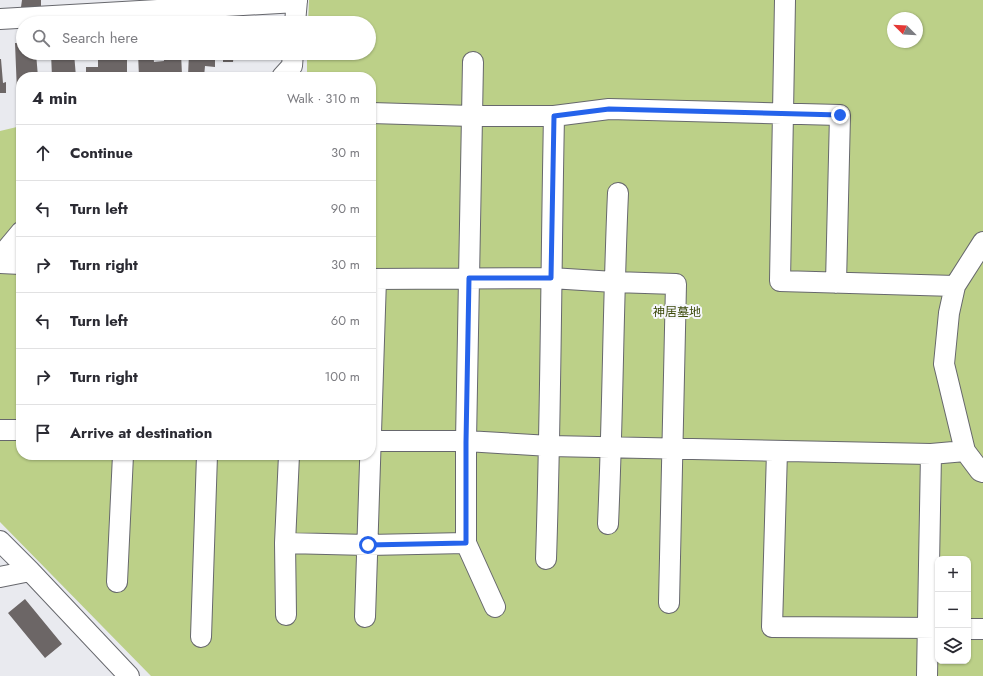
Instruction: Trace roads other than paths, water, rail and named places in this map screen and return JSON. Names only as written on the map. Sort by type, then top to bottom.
[{"type":"street","points":[[785,0],[780,281],[955,286]]},
{"type":"street","points":[[50,16],[297,1],[296,16]]},
{"type":"street","points":[[0,19],[16,18]]},
{"type":"street","points":[[473,62],[466,442],[466,543],[495,607]]},
{"type":"street","points":[[376,113],[472,116],[554,116],[609,109],[840,115],[836,283]]},
{"type":"street","points":[[546,559],[550,446],[554,116]]},
{"type":"street","points":[[608,524],[612,448],[614,282],[618,193]]},
{"type":"street","points":[[0,256],[16,238]]},
{"type":"street","points":[[983,242],[955,286],[949,313],[944,364],[965,451],[980,471],[983,472]]},
{"type":"street","points":[[0,263],[16,264]]},
{"type":"street","points":[[376,279],[551,278],[676,284],[669,603]]},
{"type":"street","points":[[0,430],[16,430]]},
{"type":"street","points":[[376,441],[466,442],[612,448],[930,454],[965,451]]},
{"type":"street","points":[[777,451],[772,628],[933,628]]},
{"type":"street","points":[[927,676],[933,628],[930,454]]},
{"type":"street","points":[[117,582],[123,460]]},
{"type":"street","points":[[201,637],[207,460]]},
{"type":"street","points":[[286,615],[285,543],[289,460]]},
{"type":"street","points":[[365,617],[370,460]]},
{"type":"street","points":[[0,541],[129,676]]},
{"type":"street","points":[[285,543],[368,545],[466,543]]},
{"type":"street","points":[[0,577],[30,571]]},
{"type":"street","points":[[971,629],[983,629]]},
{"type":"park label","name":"神居墓地","points":[[677,312]]}]
